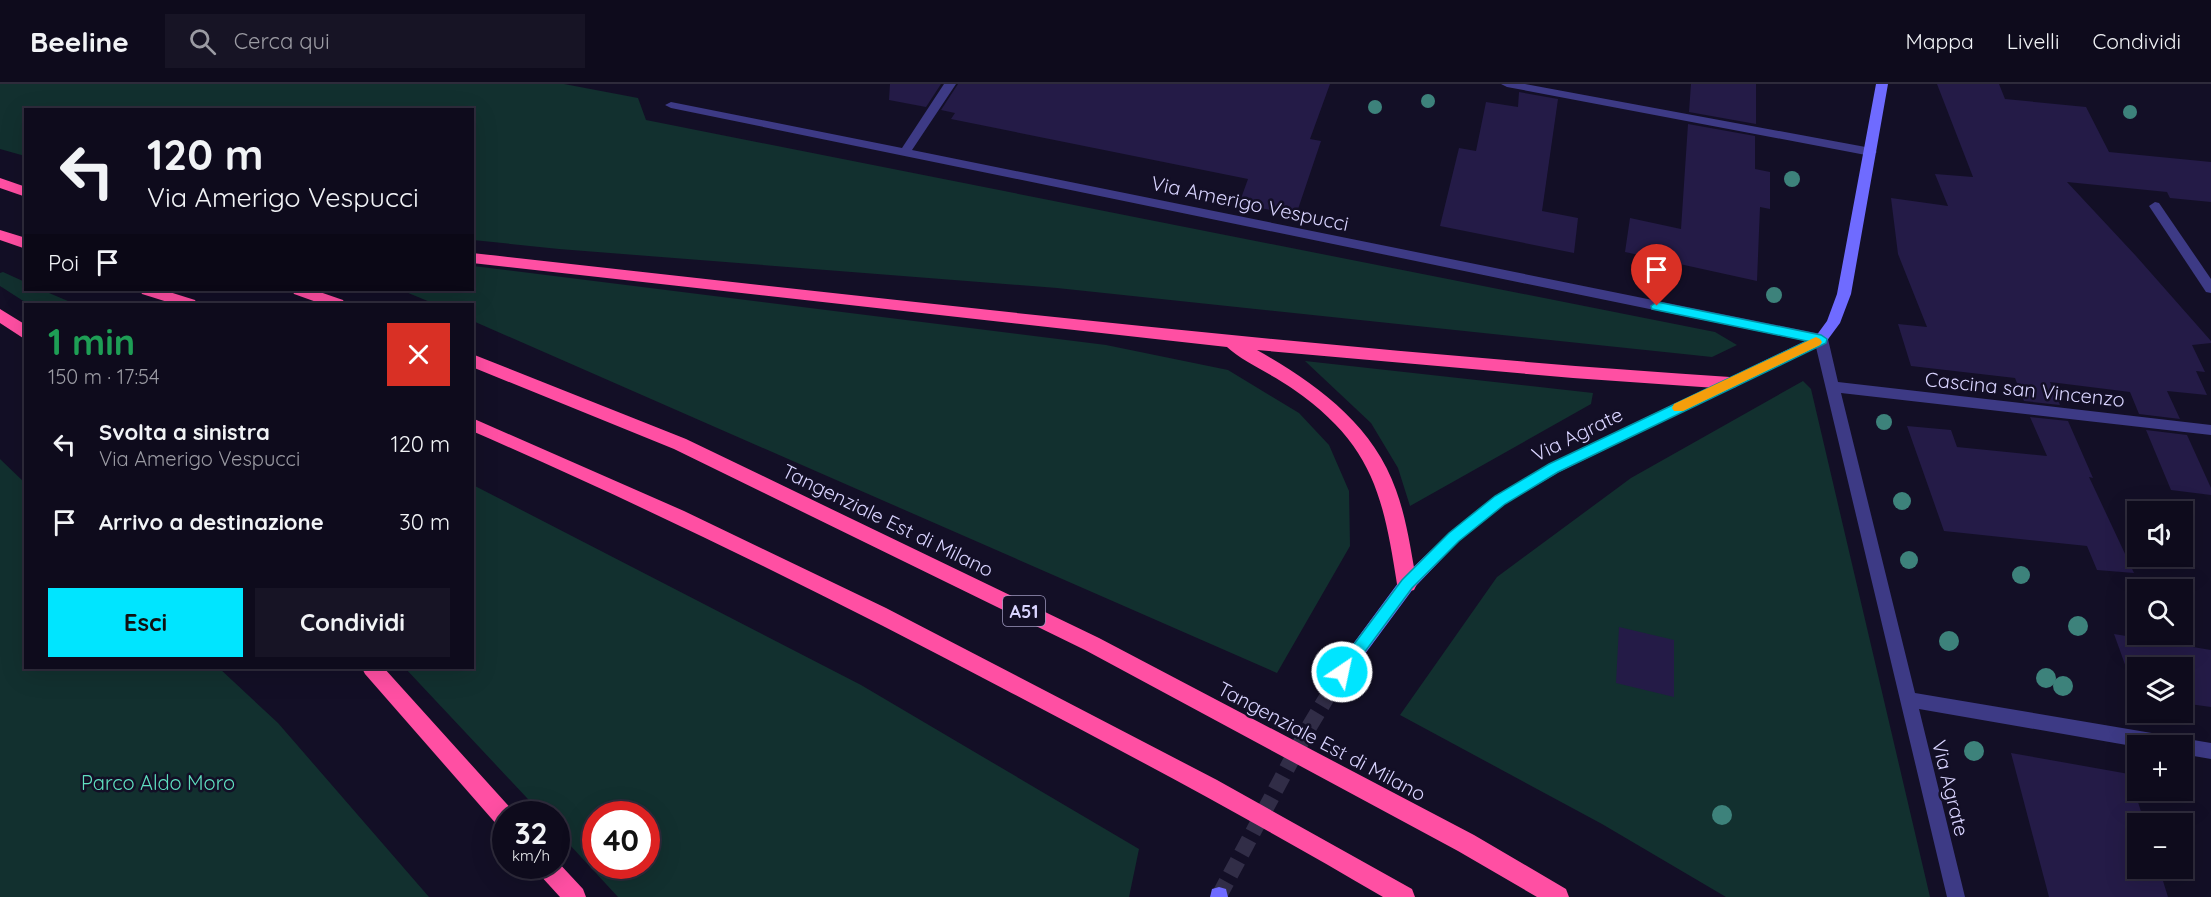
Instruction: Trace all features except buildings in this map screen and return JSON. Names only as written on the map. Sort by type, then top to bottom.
[{"type":"highway","points":[[0,173],[24,179]]},
{"type":"highway","points":[[0,183],[24,191]]},
{"type":"highway","points":[[0,235],[24,243]]},
{"type":"highway","points":[[474,258],[1228,341],[1643,378],[1730,383]]},
{"type":"highway","points":[[151,291],[186,303]]},
{"type":"highway","points":[[303,291],[334,303]]},
{"type":"highway","points":[[0,315],[24,333]]},
{"type":"highway","points":[[1228,341],[1315,393],[1344,420],[1363,443],[1383,478],[1392,504],[1407,584]]},
{"type":"highway","name":"Tangenziale Est di Milano","points":[[474,361],[680,444],[1092,644],[1466,843],[1558,897]]},
{"type":"highway","points":[[474,425],[596,477],[859,603],[1144,751],[1404,897]]},
{"type":"highway","points":[[373,669],[492,803]]},
{"type":"highway","points":[[559,879],[575,897]]},
{"type":"street","points":[[905,152],[950,84]]},
{"type":"street","points":[[1507,84],[1870,152]]},
{"type":"street","points":[[1821,339],[1833,323],[1842,304],[1882,84]]},
{"type":"street","name":"Via Amerigo Vespucci","points":[[671,105],[1821,339]]},
{"type":"street","points":[[2155,206],[2211,289]]},
{"type":"street","name":"Via Agrate","points":[[1342,672],[1407,584],[1454,537],[1500,500],[1533,479],[1821,339],[1956,897]]},
{"type":"street","name":"Cascina san Vincenzo","points":[[1834,387],[2211,430]]},
{"type":"street","points":[[1907,699],[2127,737]]},
{"type":"street","points":[[2193,748],[2211,751]]},
{"type":"green space","points":[[0,84],[564,84],[638,98],[646,120],[1715,332],[1737,345],[1712,357],[1057,288],[559,249],[474,240],[474,108],[24,108],[24,156],[0,149]]},
{"type":"green space","points":[[474,266],[1106,345],[1228,370],[1299,413],[1329,445],[1349,491],[1350,546],[1277,673],[474,321],[474,303],[433,303],[403,291],[474,291]]},
{"type":"green space","points":[[3,272],[24,282],[24,291],[44,291],[73,303],[26,303],[0,286],[0,273]]},
{"type":"green space","points":[[1305,361],[1593,393],[1591,404],[1410,506],[1398,468],[1371,423]]},
{"type":"green space","points":[[1803,381],[1811,389],[1930,897],[1726,897],[1602,824],[1400,715],[1497,577],[1631,478]]},
{"type":"green space","name":"Parco Aldo Moro","points":[[0,459],[24,482],[24,669],[220,669],[278,723],[429,897],[0,897]]},
{"type":"green space","points":[[474,486],[861,685],[1139,849],[1129,897],[618,897],[601,879],[660,879],[660,801],[582,801],[582,858],[570,845],[570,801],[530,801],[406,669],[474,669]]},
{"type":"tunnel","points":[[1219,896],[1309,727],[1342,672]]},
{"type":"slow traffic","points":[[1679,408],[1816,342]]},
{"type":"route","points":[[1342,672],[1390,603],[1407,584],[1454,537],[1500,500],[1554,468],[1821,339],[1657,306]]}]
